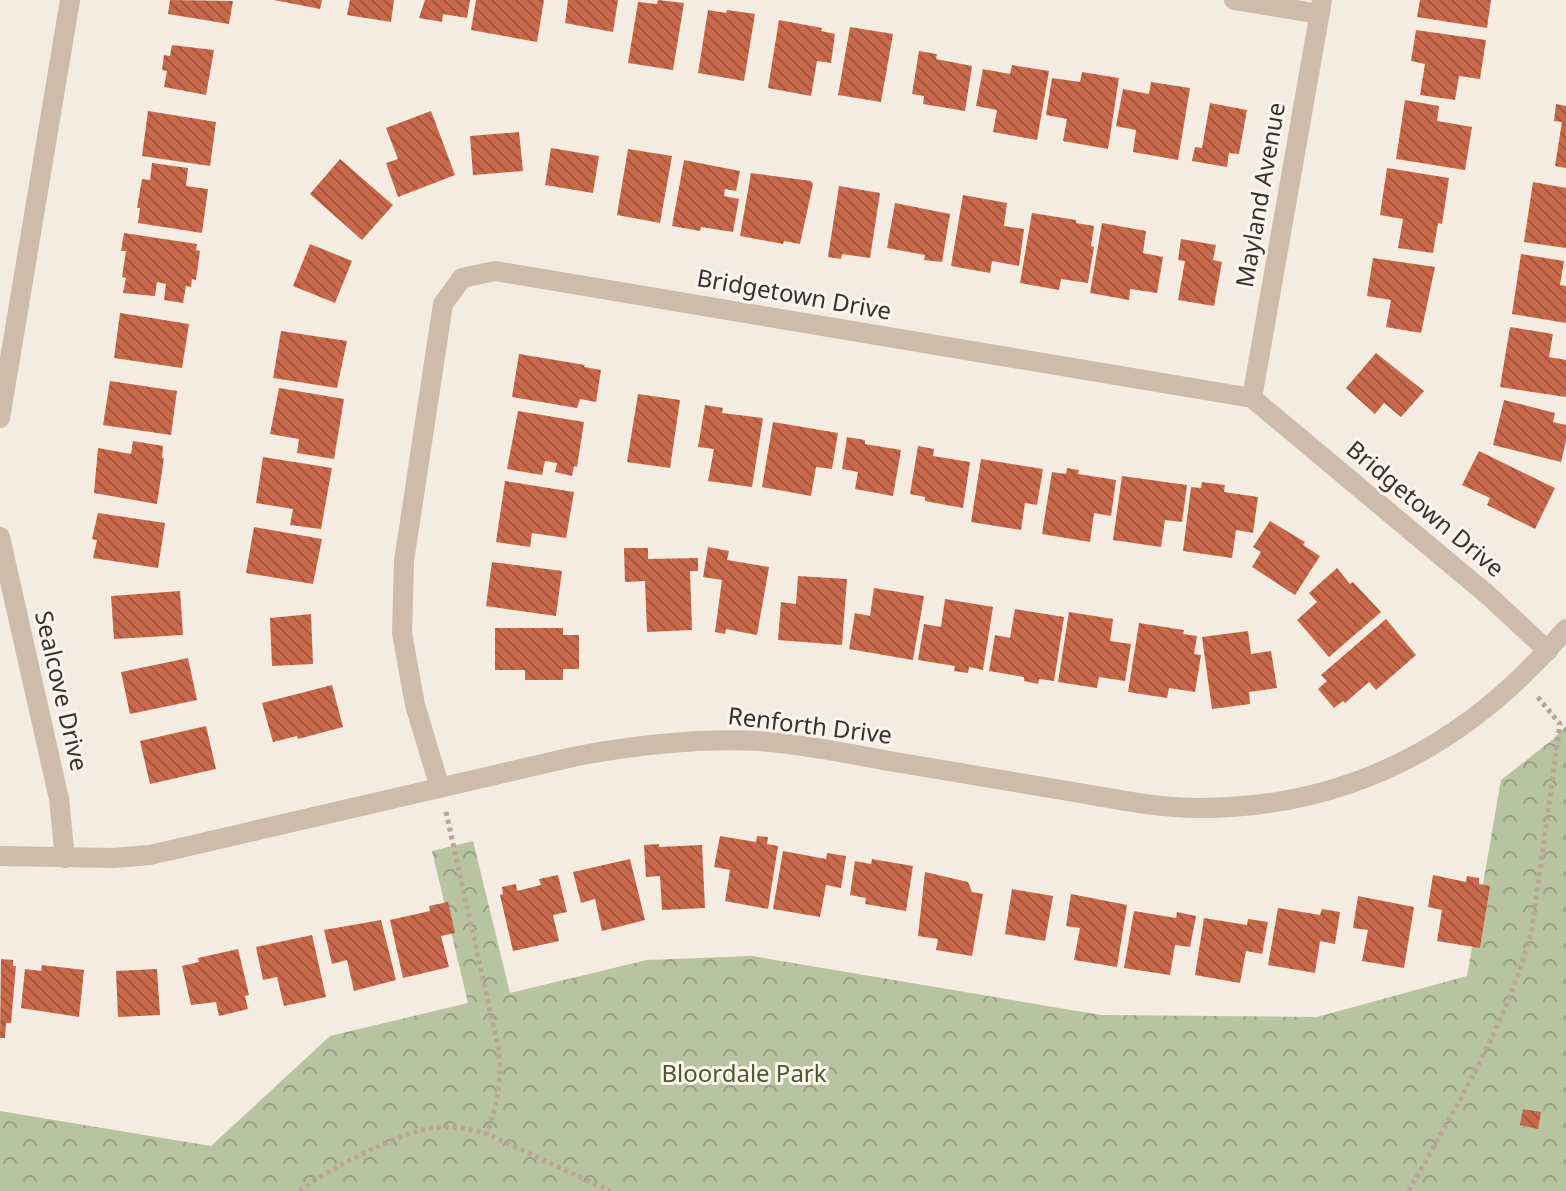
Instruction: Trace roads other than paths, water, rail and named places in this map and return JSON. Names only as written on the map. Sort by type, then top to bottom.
[{"type":"street","points":[[0,418],[70,0]]},
{"type":"street","points":[[1234,0],[1321,7]]},
{"type":"street","name":"Mayland Avenue","points":[[1252,398],[1321,7]]},
{"type":"street","name":"Bridgetown Drive","points":[[440,788],[415,705],[402,633],[404,561],[443,304],[462,278],[495,271],[1252,398],[1489,596],[1548,651]]},
{"type":"street","name":"Sealcove Drive","points":[[0,537],[59,799],[65,858]]},
{"type":"street","name":"Renforth Drive","points":[[0,856],[65,858],[150,855],[577,756],[630,746],[712,741],[760,742],[1138,803],[1199,808],[1263,803],[1323,792],[1379,772],[1433,747],[1503,696],[1566,629]]},
{"type":"park label","name":"Bloordale Park","points":[[744,1074]]}]
